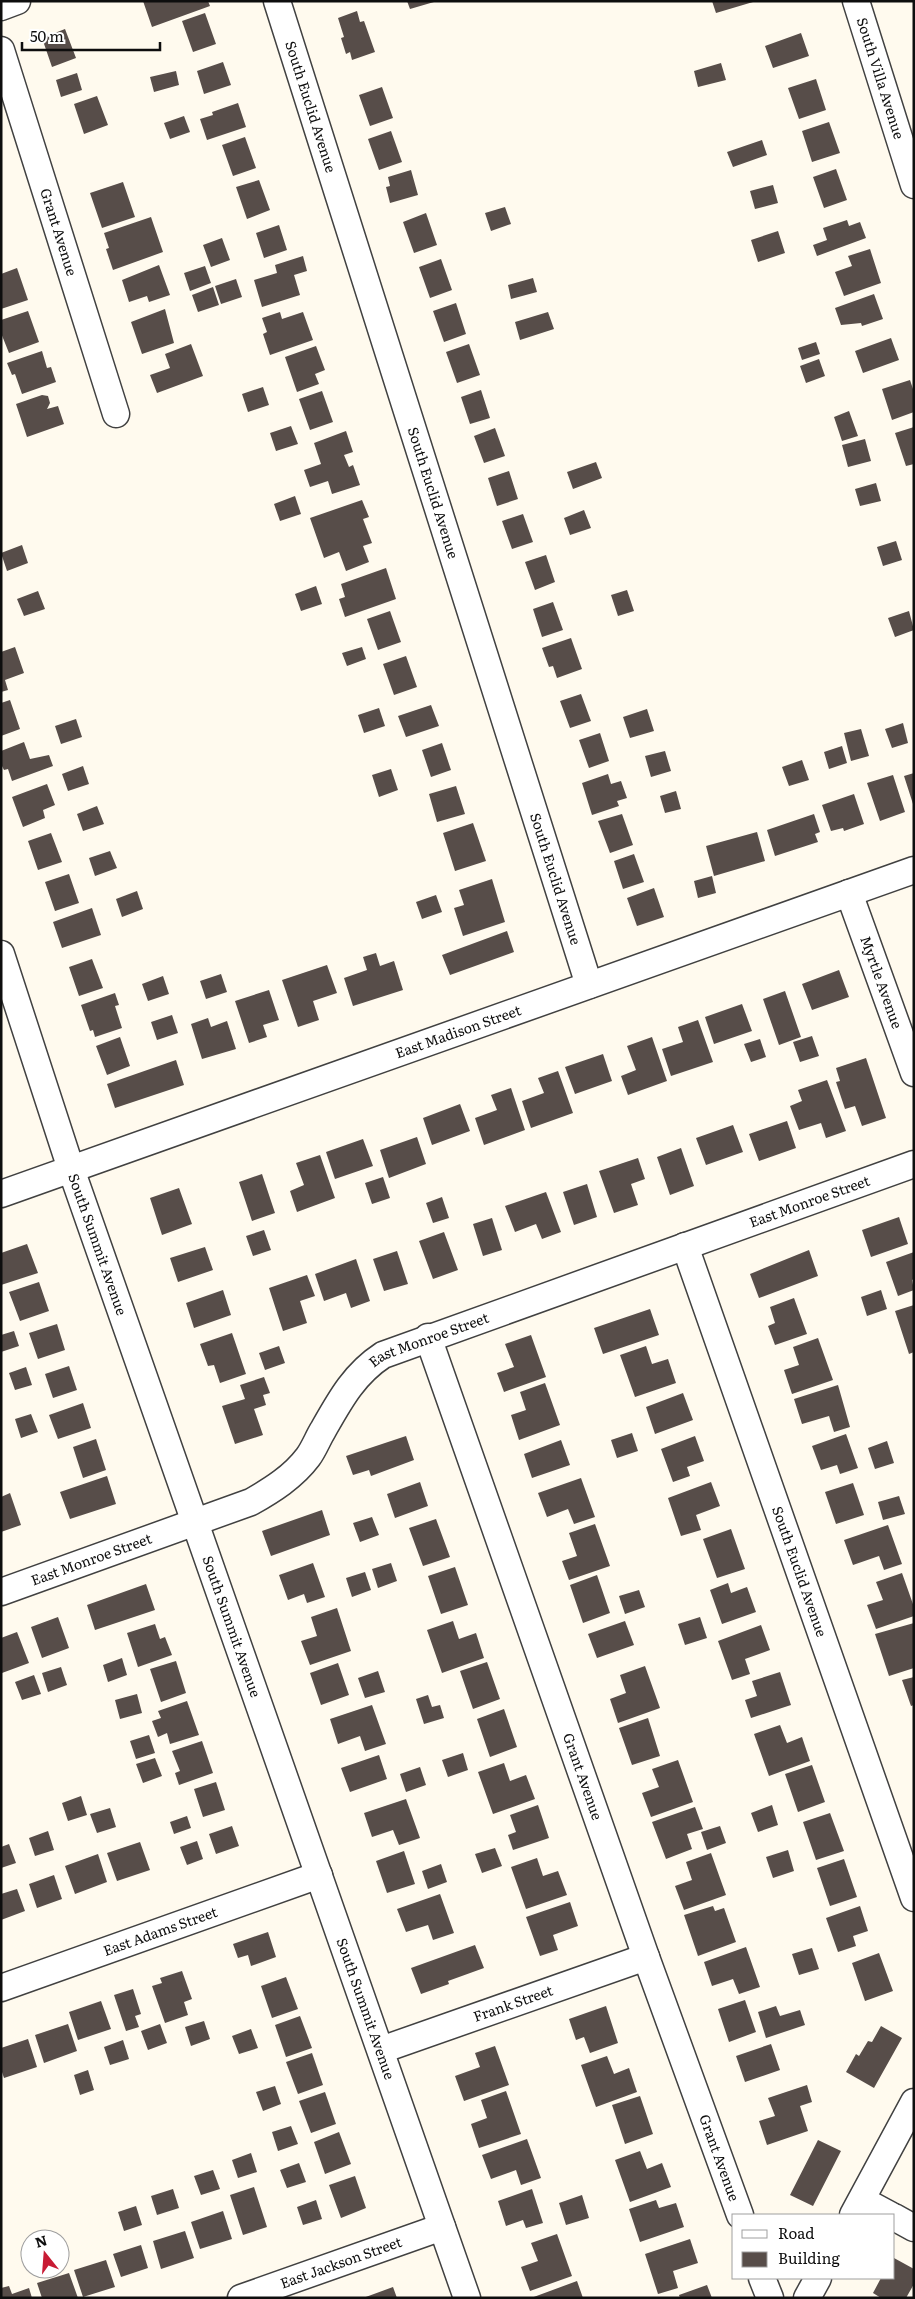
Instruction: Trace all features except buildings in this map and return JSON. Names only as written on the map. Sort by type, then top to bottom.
[{"type":"street","points":[[1,7],[17,1]]},
{"type":"street","name":"South Euclid Avenue","points":[[277,1],[589,985]]},
{"type":"street","name":"South Villa Avenue","points":[[856,1],[914,185]]},
{"type":"street","name":"Grant Avenue","points":[[1,50],[116,414]]},
{"type":"street","name":"East Madison Street","points":[[1,1194],[914,870]]},
{"type":"street","name":"Myrtle Avenue","points":[[850,893],[914,1073]]},
{"type":"street","name":"South Summit Avenue","points":[[1,954],[70,1169],[196,1522],[467,2298]]},
{"type":"street","name":"East Monroe Street","points":[[1,1592],[251,1502],[276,1487],[297,1470],[309,1455],[341,1397],[364,1369],[383,1355],[428,1337],[914,1164]]},
{"type":"street","name":"South Euclid Avenue","points":[[685,1246],[914,1898]]},
{"type":"street","name":"Grant Avenue","points":[[428,1337],[646,1957],[740,2214]]},
{"type":"street","name":"East Adams Street","points":[[1,1988],[319,1875]]},
{"type":"street","name":"Frank Street","points":[[381,2050],[646,1957]]},
{"type":"street","points":[[885,2214],[857,2208],[914,2102]]},
{"type":"street","points":[[895,2218],[914,2228]]},
{"type":"street","name":"East Jackson Street","points":[[241,2298],[442,2227]]},
{"type":"street","points":[[762,2279],[770,2298]]},
{"type":"street","points":[[807,2298],[817,2279]]}]
